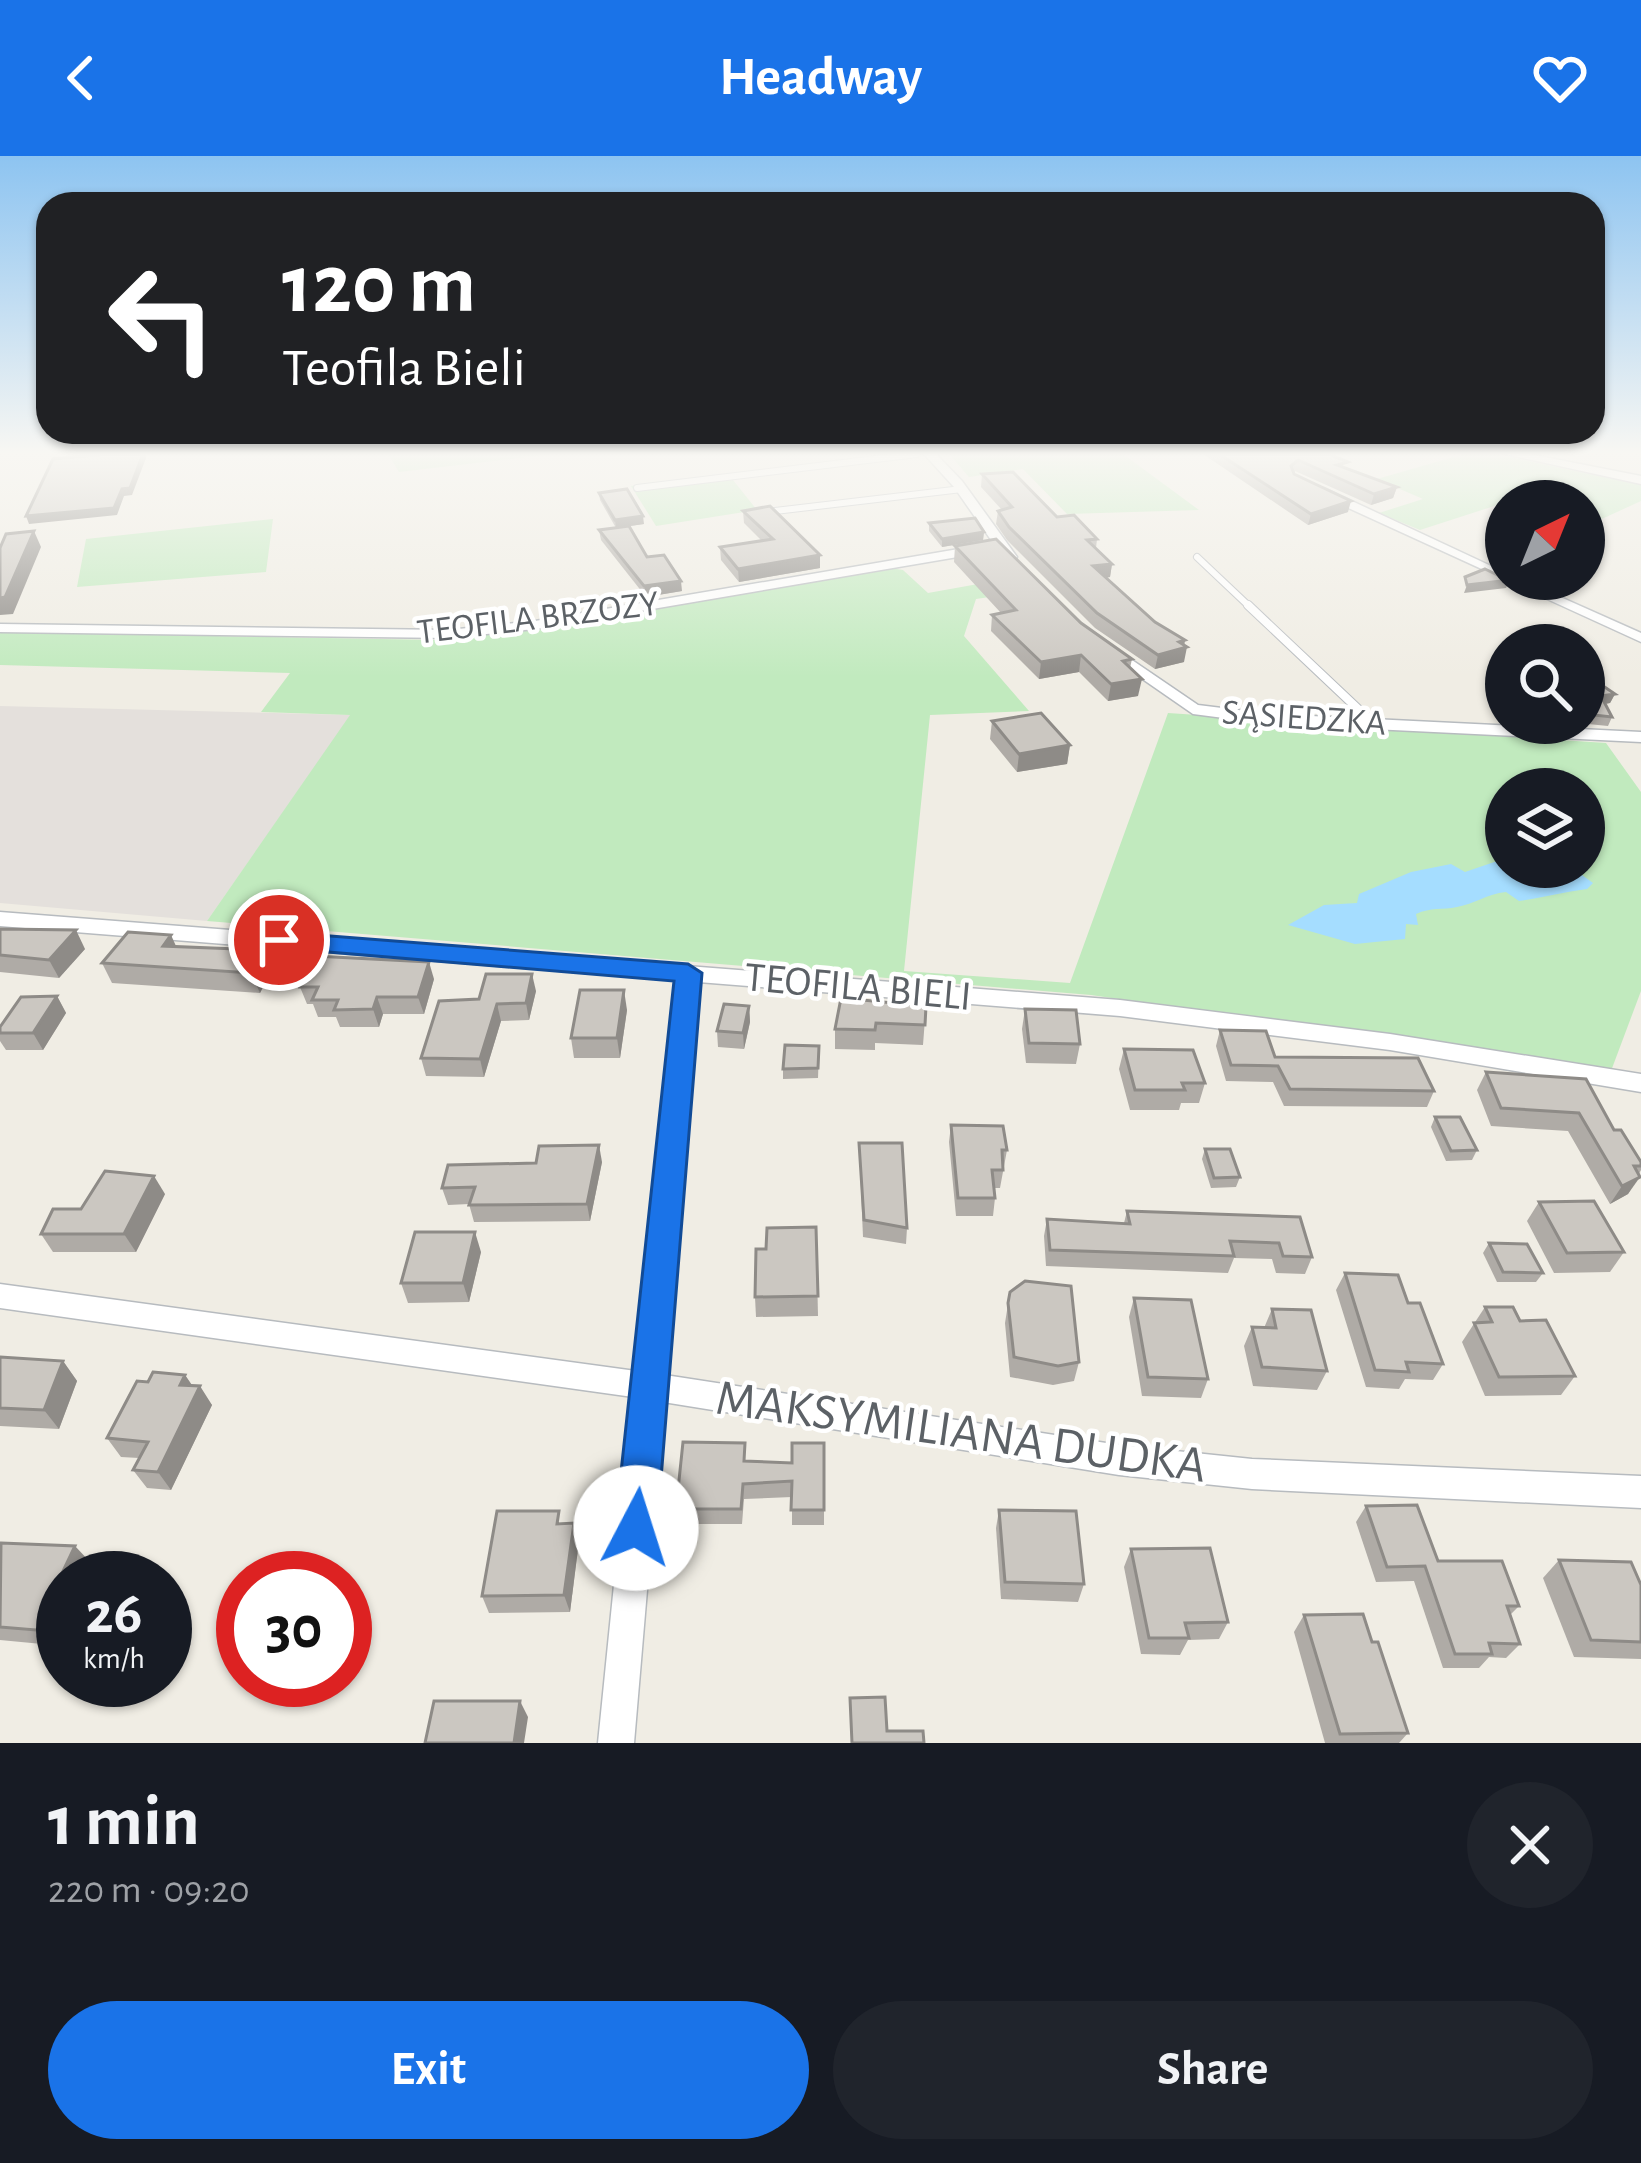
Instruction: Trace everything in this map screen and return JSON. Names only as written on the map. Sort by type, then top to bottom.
[{"type":"street","points":[[987,528],[1028,575]]},
{"type":"street","points":[[1401,528],[1485,568]]},
{"type":"street","name":"TEOFILA BRZOZY","points":[[0,628],[449,634],[535,625],[999,546]]},
{"type":"street","points":[[1556,600],[1641,638]]},
{"type":"street","name":"SĄSIEDZKA","points":[[1087,634],[1193,709],[1374,724],[1641,737]]},
{"type":"street","name":"TEOFILA BIELI","points":[[0,919],[1120,1008],[1390,1042],[1641,1083]]},
{"type":"street","points":[[616,1743],[688,973]]},
{"type":"street","name":"MAKSYMILIANA DUDKA","points":[[0,1296],[649,1386],[1119,1460],[1252,1474],[1641,1492]]},
{"type":"lane","points":[[1197,557],[1374,724]]},
{"type":"shaded area","points":[[0,706],[351,715],[207,921],[0,903]]},
{"type":"green space","points":[[188,528],[272,528],[266,572],[77,587],[86,539]]},
{"type":"green space","points":[[891,568],[903,570],[928,593],[1017,577],[1030,591],[976,599],[964,636],[1029,711],[930,715],[904,971],[1070,983],[1168,713],[1485,735],[1485,744],[1606,743],[1641,792],[1641,991],[1611,1071],[1091,995],[207,921],[350,715],[261,712],[290,673],[0,665],[0,632],[436,640],[541,629]]},
{"type":"water","points":[[1451,864],[1465,872],[1485,865],[1485,888],[1588,888],[1519,901],[1506,892],[1463,906],[1421,912],[1416,914],[1418,925],[1406,924],[1405,939],[1355,944],[1288,925],[1324,905],[1357,903],[1359,894],[1411,872]]},
{"type":"building","points":[[630,528],[647,557],[664,555],[681,581],[644,586],[599,530]]},
{"type":"building","points":[[761,528],[793,528],[820,555],[738,569],[720,547],[773,539]]},
{"type":"building","points":[[933,528],[981,528],[984,532],[942,539]]},
{"type":"building","points":[[1010,528],[1087,528],[1097,539],[1087,540],[1112,564],[1093,566],[1155,622],[1185,640],[1179,642],[1187,647],[1158,655],[1097,613]]},
{"type":"building","points":[[34,531],[5,597],[0,598],[0,548],[6,534]]},
{"type":"building","points":[[996,539],[1081,623],[1132,659],[1123,661],[1142,679],[1111,684],[1081,655],[1041,662],[992,615],[1016,610],[955,546]]},
{"type":"building","points":[[1485,569],[1485,583],[1467,585],[1465,577]]},
{"type":"building","points":[[1041,713],[1070,745],[1019,754],[992,721]]},
{"type":"building","points":[[0,929],[76,930],[49,960],[0,955]]},
{"type":"building","points":[[128,932],[171,935],[163,946],[265,950],[251,973],[102,963]]},
{"type":"building","points":[[314,956],[429,962],[418,997],[377,997],[373,1009],[334,1010],[338,1000],[312,1000],[318,987],[300,987]]},
{"type":"building","points":[[486,974],[532,974],[526,1003],[497,1004],[480,1059],[421,1058],[439,1001],[479,999]]},
{"type":"building","points":[[580,990],[624,990],[617,1038],[571,1038]]},
{"type":"building","points":[[57,996],[33,1033],[0,1033],[21,997]]},
{"type":"building","points":[[841,998],[926,1006],[925,1025],[876,1023],[875,1030],[835,1029]]},
{"type":"building","points":[[724,1004],[749,1006],[743,1033],[717,1031]]},
{"type":"building","points":[[1025,1009],[1076,1010],[1080,1044],[1029,1043]]},
{"type":"building","points":[[1220,1030],[1266,1031],[1275,1057],[1418,1058],[1434,1091],[1290,1089],[1278,1066],[1231,1065]]},
{"type":"building","points":[[785,1045],[819,1046],[818,1068],[783,1069]]},
{"type":"building","points":[[1124,1049],[1193,1050],[1205,1083],[1182,1083],[1185,1090],[1135,1090]]},
{"type":"building","points":[[1486,1072],[1586,1079],[1614,1130],[1621,1130],[1641,1162],[1634,1166],[1640,1177],[1622,1186],[1579,1113],[1501,1108]]},
{"type":"building","points":[[1435,1117],[1460,1117],[1477,1150],[1451,1151]]},
{"type":"building","points":[[951,1125],[1003,1126],[1007,1150],[1002,1150],[1003,1170],[992,1170],[995,1198],[958,1198]]},
{"type":"building","points":[[859,1143],[902,1143],[907,1228],[864,1220]]},
{"type":"building","points":[[599,1145],[587,1204],[469,1205],[475,1187],[442,1188],[448,1165],[536,1163],[539,1146]]},
{"type":"building","points":[[1205,1149],[1230,1149],[1240,1177],[1214,1178]]},
{"type":"building","points":[[105,1171],[154,1176],[124,1234],[41,1234],[53,1209],[81,1209]]},
{"type":"building","points":[[1594,1201],[1624,1252],[1567,1253],[1539,1202]]},
{"type":"building","points":[[1127,1211],[1300,1217],[1312,1257],[1283,1256],[1279,1243],[1230,1241],[1234,1256],[1050,1250],[1047,1219],[1130,1224]]},
{"type":"building","points":[[816,1227],[818,1296],[755,1297],[756,1249],[766,1249],[767,1228]]},
{"type":"building","points":[[415,1232],[475,1232],[463,1283],[401,1283]]},
{"type":"building","points":[[1489,1243],[1527,1244],[1543,1273],[1503,1272]]},
{"type":"building","points":[[1345,1273],[1398,1275],[1408,1303],[1420,1303],[1443,1364],[1406,1362],[1409,1372],[1375,1370]]},
{"type":"building","points":[[1025,1281],[1071,1286],[1079,1362],[1058,1366],[1014,1357],[1008,1303],[1010,1292]]},
{"type":"building","points":[[1134,1298],[1191,1300],[1208,1379],[1148,1377]]},
{"type":"building","points":[[1485,1307],[1513,1307],[1520,1321],[1546,1320],[1575,1376],[1499,1377],[1474,1323],[1492,1322]]},
{"type":"building","points":[[1272,1309],[1311,1310],[1327,1371],[1262,1367],[1252,1327],[1276,1328]]},
{"type":"building","points":[[0,1357],[63,1361],[44,1410],[0,1408]]},
{"type":"building","points":[[153,1372],[185,1375],[180,1385],[200,1386],[158,1472],[133,1470],[148,1442],[107,1438],[137,1381],[148,1382]]},
{"type":"building","points":[[683,1442],[745,1443],[744,1461],[792,1463],[792,1443],[824,1443],[824,1510],[791,1510],[792,1481],[743,1484],[741,1509],[676,1509]]},
{"type":"building","points":[[1417,1505],[1438,1561],[1502,1561],[1519,1606],[1507,1606],[1520,1644],[1489,1643],[1492,1654],[1455,1654],[1425,1566],[1387,1567],[1366,1506]]},
{"type":"building","points":[[999,1510],[1076,1511],[1084,1584],[1005,1582]]},
{"type":"building","points":[[497,1511],[559,1511],[557,1524],[574,1523],[564,1595],[482,1596]]},
{"type":"building","points":[[1,1543],[75,1546],[73,1551],[36,1551],[36,1630],[0,1627]]},
{"type":"building","points":[[1210,1548],[1228,1622],[1185,1623],[1189,1638],[1149,1638],[1131,1549]]},
{"type":"building","points":[[1559,1560],[1631,1562],[1641,1585],[1641,1642],[1591,1640]]},
{"type":"building","points":[[1363,1614],[1372,1642],[1378,1642],[1408,1733],[1340,1734],[1304,1615]]},
{"type":"building","points":[[885,1697],[887,1731],[923,1731],[924,1743],[852,1743],[850,1698]]},
{"type":"building","points":[[434,1701],[520,1701],[514,1743],[425,1743]]},
{"type":"route","points":[[279,940],[688,973],[657,1344],[636,1528]]}]
